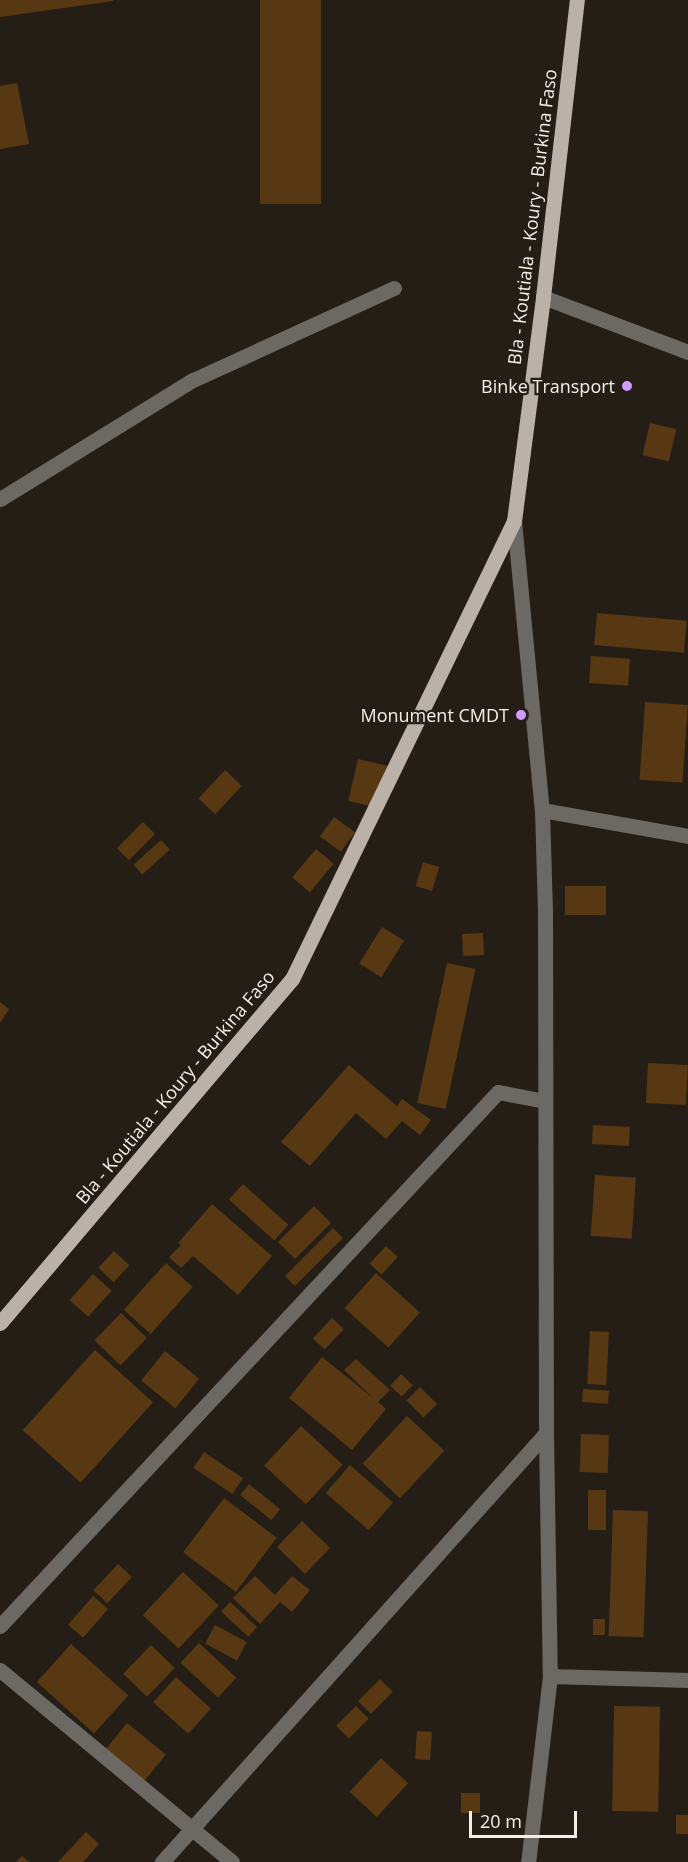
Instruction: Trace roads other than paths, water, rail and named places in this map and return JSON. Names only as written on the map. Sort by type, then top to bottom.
[{"type":"main road","name":"Bla - Koutiala - Koury - Burkina Faso","points":[[0,1323],[292,979],[514,521],[543,297],[577,0]]},
{"type":"street","points":[[0,499],[194,380],[394,288]]},
{"type":"street","points":[[543,297],[688,352]]},
{"type":"street","points":[[514,521],[542,810],[550,1676],[528,1862]]},
{"type":"street","points":[[542,810],[688,836]]},
{"type":"street","points":[[0,1626],[498,1092],[545,1101]]},
{"type":"street","points":[[162,1862],[546,1433]]},
{"type":"street","points":[[0,1670],[232,1862]]},
{"type":"street","points":[[550,1676],[688,1680]]},
{"type":"place","name":"Binke Transport","points":[[627,386]]},
{"type":"place","name":"Monument CMDT","points":[[521,715]]}]
